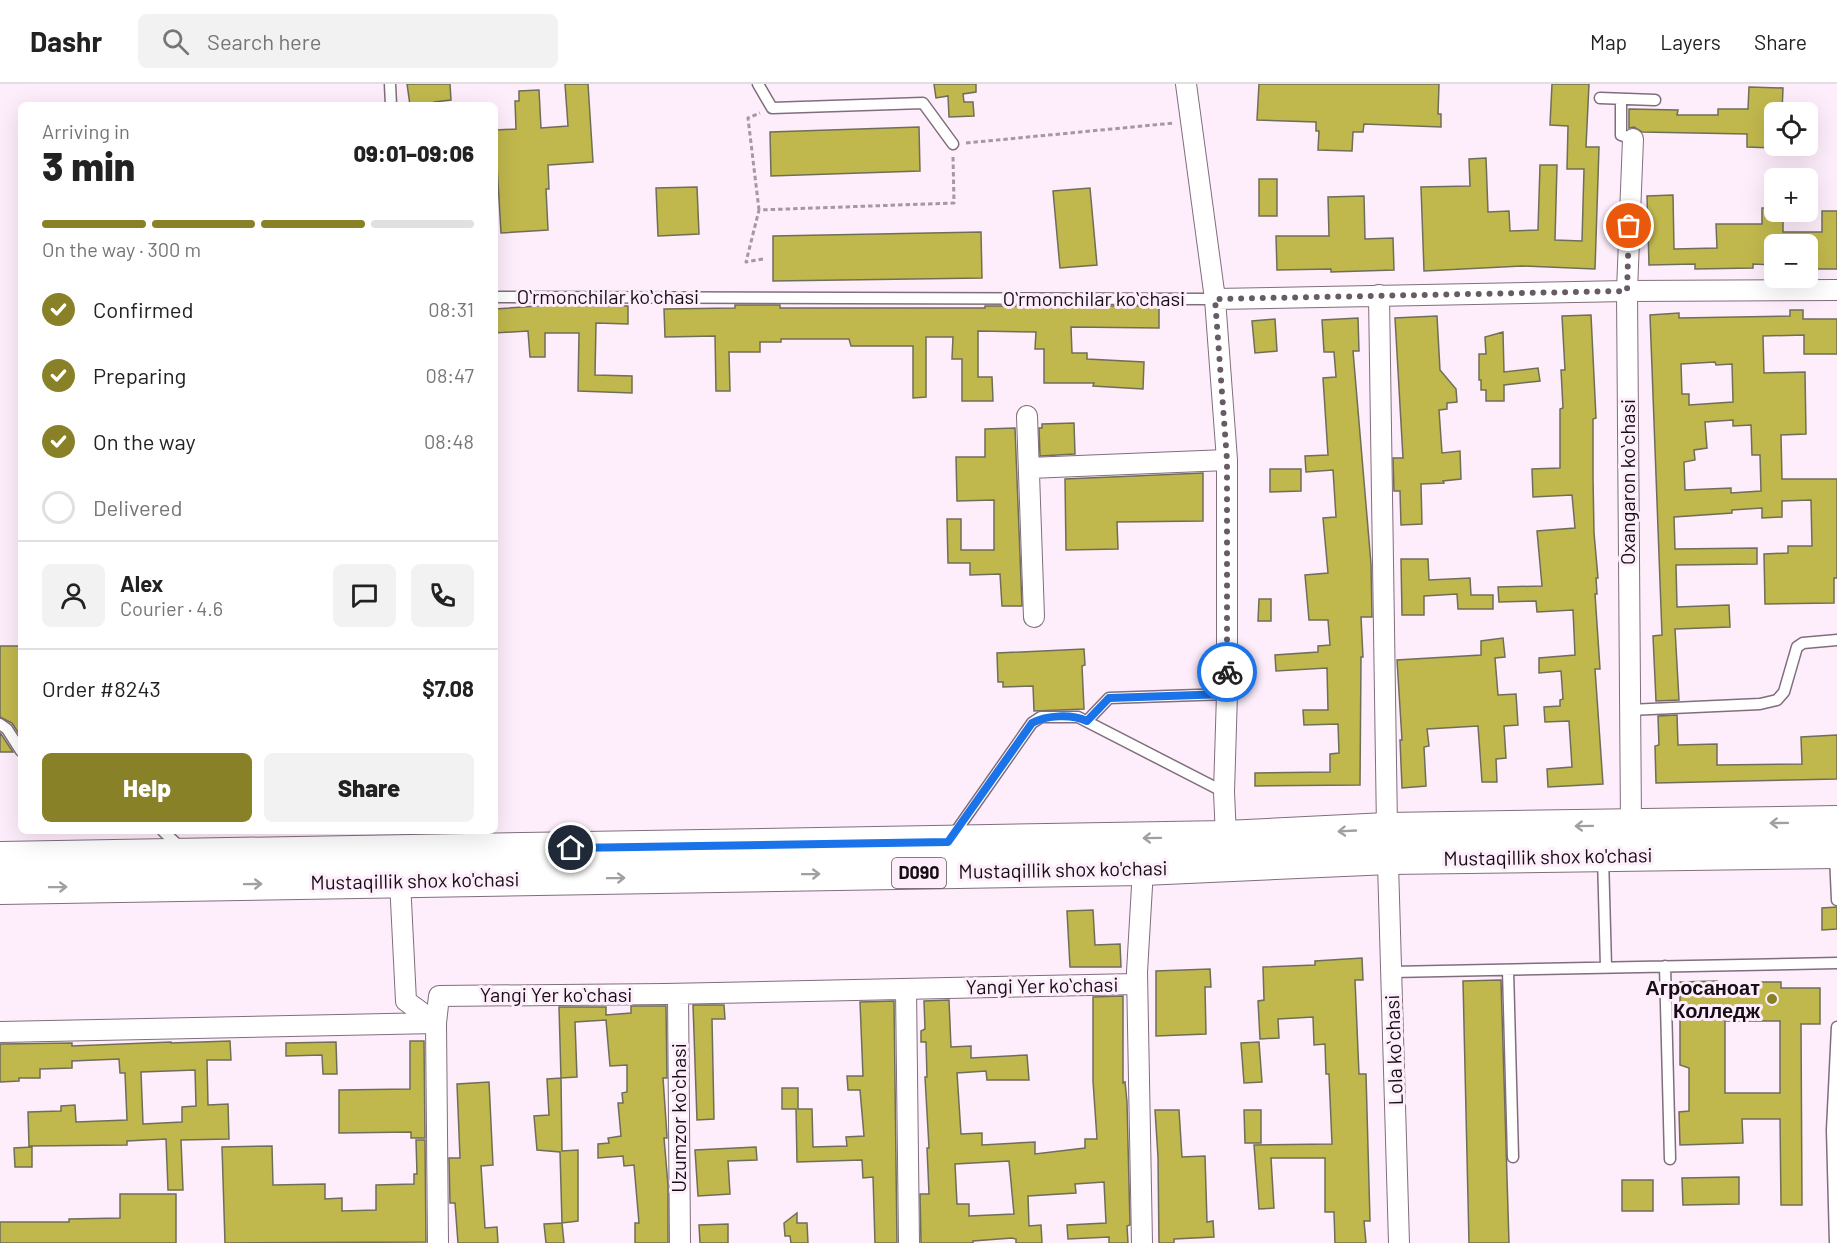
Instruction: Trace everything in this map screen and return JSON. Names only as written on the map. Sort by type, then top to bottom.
[{"type":"main road","name":"Mustaqillik shox ko'chasi","points":[[0,858],[189,855],[1143,869],[1388,844],[1631,825],[1837,822]]},
{"type":"main road","name":"Mustaqillik shox ko'chasi","points":[[0,888],[400,881],[948,842],[1226,837],[1603,856],[1836,852]]},
{"type":"street","points":[[1186,84],[1215,299],[1227,460],[1227,694],[1224,792],[1226,837]]},
{"type":"street","name":"Oxangaron koʻchasi","points":[[1631,825],[1627,291],[1633,139]]},
{"type":"street","name":"Oʻrmonchilar koʻchasi","points":[[1215,299],[1627,291],[1837,290]]},
{"type":"street","name":"Lola koʻchasi","points":[[1379,295],[1388,844],[1399,1243]]},
{"type":"street","points":[[1027,416],[1034,617]]},
{"type":"street","points":[[1029,468],[1227,460]]},
{"type":"street","points":[[1142,1243],[1137,984],[1143,869]]},
{"type":"street","points":[[400,881],[406,1001],[436,1023]]},
{"type":"street","name":"Yangi Yer koʻchasi","points":[[436,1023],[439,996],[678,994],[1137,984]]},
{"type":"street","points":[[906,989],[909,1243]]},
{"type":"street","name":"Uzumzor koʻchasi","points":[[678,994],[680,1243]]},
{"type":"street","points":[[0,1032],[436,1023]]},
{"type":"street","points":[[436,1023],[438,1243]]},
{"type":"lane","points":[[390,84],[392,102]]},
{"type":"lane","points":[[758,84],[772,108],[923,103],[953,144]]},
{"type":"lane","points":[[1600,98],[1655,100]]},
{"type":"lane","points":[[1621,99],[1621,135],[1633,139]]},
{"type":"lane","name":"Oʻrmonchilar koʻchasi","points":[[498,297],[1215,299]]},
{"type":"lane","points":[[1629,710],[1760,704],[1777,700],[1784,692],[1797,647],[1803,642],[1837,640]]},
{"type":"lane","points":[[1087,721],[1109,698],[1227,694]]},
{"type":"lane","points":[[948,842],[1032,723],[1041,717],[1078,717],[1224,792]]},
{"type":"lane","points":[[0,724],[7,729],[18,746]]},
{"type":"lane","points":[[166,834],[189,855]]},
{"type":"lane","points":[[1836,852],[1837,900]]},
{"type":"lane","points":[[1603,856],[1605,967]]},
{"type":"lane","points":[[1392,972],[1837,963]]},
{"type":"lane","points":[[1665,966],[1670,1159]]},
{"type":"lane","points":[[1508,970],[1513,1156]]},
{"type":"lane","points":[[1835,1243],[1837,1027]]},
{"type":"path","points":[[763,259],[746,262],[759,210],[748,118],[772,108]]},
{"type":"path","points":[[759,210],[954,203],[953,144],[1191,122]]},
{"type":"building","points":[[407,84],[450,84],[451,100],[410,102]]},
{"type":"building","points":[[565,84],[588,84],[593,162],[548,165],[549,189],[546,189],[548,230],[501,233],[498,130],[516,129],[515,101],[519,101],[519,91],[539,90],[541,128],[568,126]]},
{"type":"building","points":[[934,84],[976,84],[976,92],[963,94],[964,102],[973,102],[974,116],[949,117],[948,96],[936,98]]},
{"type":"building","points":[[1259,84],[1439,84],[1438,114],[1441,114],[1441,127],[1364,124],[1363,132],[1353,132],[1352,151],[1318,150],[1319,131],[1316,131],[1316,122],[1257,120]]},
{"type":"building","points":[[1552,84],[1589,84],[1586,147],[1599,147],[1595,269],[1522,266],[1424,271],[1421,187],[1470,186],[1469,159],[1486,158],[1488,212],[1509,211],[1510,231],[1538,230],[1540,165],[1557,165],[1555,240],[1582,241],[1584,169],[1567,169],[1568,126],[1550,125]]},
{"type":"building","points":[[1749,87],[1783,88],[1782,102],[1764,102],[1764,148],[1747,147],[1747,134],[1642,132],[1634,127],[1629,128],[1629,109],[1678,110],[1677,115],[1718,115],[1718,109],[1748,109]]},
{"type":"building","points":[[919,127],[920,171],[771,176],[770,132]]},
{"type":"building","points":[[1259,179],[1277,179],[1277,216],[1259,216]]},
{"type":"building","points":[[697,187],[699,234],[658,236],[656,188]]},
{"type":"building","points":[[1090,188],[1097,265],[1060,268],[1053,191]]},
{"type":"building","points":[[1673,195],[1674,249],[1717,248],[1716,224],[1762,224],[1762,208],[1764,208],[1764,222],[1783,222],[1783,232],[1822,232],[1822,211],[1837,211],[1837,269],[1818,269],[1818,234],[1764,234],[1764,265],[1753,264],[1753,268],[1695,269],[1695,264],[1649,265],[1647,196]]},
{"type":"building","points":[[1364,196],[1365,239],[1393,238],[1394,270],[1331,272],[1331,269],[1277,270],[1276,236],[1329,236],[1328,197]]},
{"type":"building","points":[[981,232],[982,278],[773,281],[773,236]]},
{"type":"building","points":[[552,305],[628,306],[628,324],[596,323],[595,375],[632,376],[632,393],[578,391],[579,333],[545,333],[545,357],[530,357],[528,331],[498,333],[498,309]]},
{"type":"building","points":[[735,305],[780,305],[780,308],[1159,306],[1159,328],[1071,327],[1072,353],[1087,353],[1087,359],[1144,362],[1143,389],[1093,386],[1094,383],[1044,383],[1044,349],[1035,349],[1036,332],[978,331],[978,377],[992,377],[993,401],[962,401],[962,359],[952,359],[953,337],[926,337],[926,397],[913,398],[913,346],[851,346],[849,339],[781,339],[781,342],[760,342],[760,352],[729,352],[730,391],[716,391],[715,336],[665,337],[664,309],[735,308]]},
{"type":"building","points":[[1790,310],[1803,310],[1803,319],[1837,319],[1837,354],[1804,354],[1804,335],[1763,336],[1764,373],[1805,372],[1806,434],[1781,435],[1782,479],[1837,479],[1837,578],[1834,578],[1834,603],[1765,604],[1764,554],[1788,553],[1788,546],[1812,546],[1811,500],[1782,501],[1782,517],[1762,518],[1762,508],[1732,510],[1732,513],[1674,517],[1675,549],[1757,548],[1757,564],[1676,565],[1677,607],[1729,605],[1730,627],[1675,629],[1679,700],[1656,701],[1653,636],[1662,635],[1650,315],[1679,313],[1679,318],[1790,316]],"holes":[[[1715,362],[1716,365],[1732,364],[1733,402],[1689,405],[1689,394],[1682,394],[1681,364]],[[1733,420],[1733,426],[1751,425],[1752,455],[1760,455],[1761,491],[1731,493],[1731,488],[1685,490],[1684,462],[1695,460],[1694,450],[1707,448],[1705,422]]]},
{"type":"building","points":[[1591,315],[1596,418],[1593,419],[1594,533],[1598,578],[1596,578],[1597,594],[1595,594],[1600,669],[1595,669],[1603,784],[1548,787],[1547,769],[1572,767],[1569,721],[1545,722],[1544,707],[1560,706],[1560,700],[1563,699],[1561,671],[1539,673],[1539,658],[1575,655],[1573,610],[1537,612],[1536,601],[1499,602],[1498,587],[1542,586],[1537,531],[1575,528],[1572,495],[1533,497],[1532,469],[1560,468],[1560,409],[1563,408],[1561,370],[1565,370],[1562,316]]},
{"type":"building","points":[[1437,316],[1440,370],[1456,389],[1457,402],[1447,403],[1447,409],[1439,410],[1442,453],[1460,451],[1461,479],[1443,481],[1444,483],[1421,484],[1422,524],[1401,525],[1400,491],[1394,491],[1393,458],[1403,458],[1395,318]]},
{"type":"building","points":[[1358,318],[1359,351],[1353,351],[1371,564],[1372,617],[1361,617],[1363,657],[1361,657],[1360,785],[1255,786],[1255,773],[1330,772],[1330,754],[1339,753],[1338,724],[1304,725],[1303,710],[1328,710],[1327,668],[1276,671],[1275,655],[1318,652],[1318,646],[1330,645],[1328,620],[1309,620],[1305,575],[1328,573],[1323,518],[1336,517],[1333,470],[1306,472],[1305,456],[1328,455],[1323,378],[1336,377],[1334,352],[1324,352],[1322,320]]},
{"type":"building","points":[[1275,319],[1277,351],[1255,353],[1252,321]]},
{"type":"building","points":[[1503,332],[1504,372],[1538,368],[1540,381],[1504,385],[1504,401],[1486,401],[1486,390],[1481,390],[1481,380],[1479,380],[1479,354],[1486,354],[1485,337]]},
{"type":"building","points":[[1074,423],[1075,454],[1040,456],[1039,428],[1042,428],[1042,424]]},
{"type":"building","points":[[1015,428],[1022,606],[1002,606],[1000,574],[970,575],[970,563],[948,563],[947,519],[961,519],[961,550],[994,550],[994,500],[957,501],[956,457],[985,457],[985,429]]},
{"type":"building","points":[[1270,469],[1301,469],[1301,491],[1270,492]]},
{"type":"building","points":[[1203,473],[1203,521],[1117,522],[1118,549],[1066,550],[1065,479]]},
{"type":"building","points":[[1401,559],[1428,559],[1429,580],[1470,578],[1471,595],[1493,595],[1493,609],[1458,609],[1457,594],[1424,596],[1424,615],[1402,615]]},
{"type":"building","points":[[1259,599],[1271,599],[1271,621],[1258,621]]},
{"type":"building","points":[[1503,638],[1505,657],[1495,658],[1498,695],[1516,694],[1518,725],[1504,726],[1506,758],[1496,759],[1497,782],[1482,782],[1478,726],[1427,729],[1429,746],[1424,747],[1426,786],[1402,788],[1400,740],[1402,740],[1397,660],[1481,655],[1481,641]]},
{"type":"building","points":[[0,646],[18,646],[18,732],[12,723],[0,717]]},
{"type":"building","points":[[1084,649],[1085,665],[1082,666],[1084,709],[1034,711],[1033,686],[1003,687],[1003,682],[998,682],[997,653]]},
{"type":"building","points":[[1677,715],[1678,745],[1717,744],[1717,765],[1802,764],[1801,737],[1837,735],[1837,779],[1656,783],[1655,746],[1659,745],[1658,716]]},
{"type":"building","points":[[1,734],[13,752],[0,752]]},
{"type":"building","points":[[1837,907],[1837,929],[1822,930],[1822,908]]},
{"type":"building","points":[[1093,910],[1095,945],[1120,944],[1121,967],[1070,967],[1067,911]]},
{"type":"building","points":[[1362,958],[1363,980],[1355,980],[1359,1074],[1366,1074],[1370,1221],[1364,1221],[1366,1243],[1335,1243],[1334,1212],[1325,1212],[1325,1158],[1271,1158],[1274,1208],[1259,1209],[1254,1145],[1332,1144],[1329,1074],[1326,1074],[1325,1044],[1314,1045],[1313,1017],[1278,1019],[1279,1038],[1260,1039],[1258,1001],[1264,1000],[1263,967],[1315,965],[1315,961]]},
{"type":"building","points":[[1210,969],[1211,987],[1205,987],[1206,1034],[1156,1036],[1156,971]]},
{"type":"building","points":[[1501,980],[1509,1243],[1469,1243],[1463,981]]},
{"type":"building","points":[[1717,981],[1716,988],[1753,988],[1753,982],[1781,982],[1781,988],[1820,988],[1820,1024],[1801,1024],[1802,1205],[1781,1205],[1780,1119],[1742,1119],[1743,1143],[1680,1145],[1679,1112],[1689,1111],[1689,1068],[1680,1065],[1680,982]],"holes":[[[1725,1021],[1780,1021],[1780,1093],[1725,1093]]]},
{"type":"building","points":[[1123,996],[1123,1083],[1125,1082],[1127,1102],[1130,1225],[1127,1226],[1128,1243],[1109,1243],[1109,1237],[1068,1239],[1067,1225],[1106,1223],[1104,1182],[1075,1184],[1076,1193],[1028,1196],[1029,1226],[1041,1225],[1042,1243],[1016,1243],[1016,1239],[1012,1238],[973,1241],[973,1243],[921,1243],[920,1194],[929,1194],[926,1042],[921,1042],[921,1031],[925,1029],[924,1001],[949,1000],[951,1047],[971,1046],[971,1058],[1027,1055],[1029,1080],[987,1080],[986,1071],[957,1073],[961,1134],[982,1133],[982,1145],[1035,1142],[1035,1154],[1085,1148],[1085,1139],[1097,1139],[1093,1081],[1093,997]],"holes":[[[1009,1161],[1014,1214],[969,1216],[969,1204],[957,1204],[955,1164]]]},
{"type":"building","points":[[894,1001],[897,1243],[875,1243],[873,1177],[863,1178],[862,1160],[797,1162],[796,1109],[782,1109],[782,1088],[798,1088],[798,1109],[812,1109],[813,1147],[847,1146],[846,1137],[864,1136],[860,1090],[848,1090],[847,1076],[863,1076],[860,1002]]},
{"type":"building","points":[[693,1005],[724,1005],[725,1019],[712,1019],[714,1119],[697,1120]]},
{"type":"building","points":[[631,1006],[666,1006],[667,1078],[663,1078],[667,1136],[664,1138],[668,1185],[668,1243],[635,1243],[635,1223],[639,1223],[634,1165],[624,1166],[623,1156],[598,1158],[598,1144],[609,1143],[608,1138],[621,1136],[618,1103],[623,1103],[622,1093],[627,1092],[627,1065],[610,1066],[606,1020],[575,1022],[577,1077],[561,1078],[559,1007],[606,1007],[606,1015],[631,1013]]},
{"type":"building","points":[[230,1041],[231,1060],[207,1060],[208,1105],[228,1104],[229,1139],[181,1140],[183,1190],[168,1190],[166,1139],[127,1141],[127,1145],[29,1146],[28,1112],[61,1111],[61,1106],[75,1105],[76,1122],[127,1120],[125,1073],[120,1073],[119,1059],[72,1061],[72,1068],[40,1069],[40,1078],[19,1078],[19,1081],[0,1082],[0,1044],[72,1043],[72,1046]],"holes":[[[195,1070],[196,1106],[182,1107],[182,1122],[143,1124],[141,1072]]]},
{"type":"building","points":[[410,1041],[424,1041],[425,1138],[411,1138],[411,1132],[339,1133],[339,1090],[410,1089]]},
{"type":"building","points":[[336,1042],[337,1074],[323,1074],[322,1055],[286,1056],[286,1043]]},
{"type":"building","points":[[1259,1042],[1262,1082],[1244,1083],[1241,1043]]},
{"type":"building","points":[[561,1078],[562,1151],[578,1150],[578,1221],[562,1223],[560,1152],[537,1150],[534,1116],[549,1115],[547,1079]]},
{"type":"building","points":[[489,1082],[493,1165],[481,1166],[485,1228],[497,1227],[498,1243],[458,1243],[455,1203],[450,1203],[449,1158],[460,1158],[457,1084]]},
{"type":"building","points":[[1155,1110],[1179,1110],[1182,1157],[1205,1156],[1207,1222],[1213,1221],[1214,1237],[1174,1239],[1174,1243],[1159,1243]]},
{"type":"building","points":[[1244,1110],[1261,1110],[1261,1143],[1245,1143]]},
{"type":"building","points":[[416,1140],[425,1140],[426,1242],[225,1243],[222,1147],[272,1146],[273,1185],[325,1184],[325,1199],[342,1198],[342,1211],[376,1210],[376,1185],[414,1184],[414,1174],[417,1174]]},
{"type":"building","points":[[32,1147],[32,1167],[15,1167],[14,1148]]},
{"type":"building","points":[[756,1147],[757,1160],[728,1161],[730,1194],[698,1196],[695,1150]]},
{"type":"building","points":[[1739,1177],[1739,1204],[1683,1205],[1682,1178]]},
{"type":"building","points":[[1622,1180],[1653,1180],[1653,1211],[1622,1211]]},
{"type":"building","points":[[120,1194],[176,1194],[176,1243],[0,1243],[0,1222],[69,1222],[69,1219],[120,1218]]},
{"type":"building","points":[[797,1213],[797,1223],[807,1223],[808,1243],[791,1243],[790,1236],[785,1236],[784,1223]]},
{"type":"building","points":[[562,1223],[564,1243],[546,1243],[544,1224]]},
{"type":"building","points":[[728,1224],[728,1243],[700,1243],[699,1225]]},
{"type":"way so far","points":[[1227,672],[1227,460],[1215,299],[1627,291],[1629,226]]},
{"type":"place","name":"Агросаноат Колледж","points":[[1772,999]]},
{"type":"route","points":[[571,848],[948,842],[1032,723],[1041,717],[1078,717],[1087,721],[1109,698],[1227,694],[1227,672]]}]
